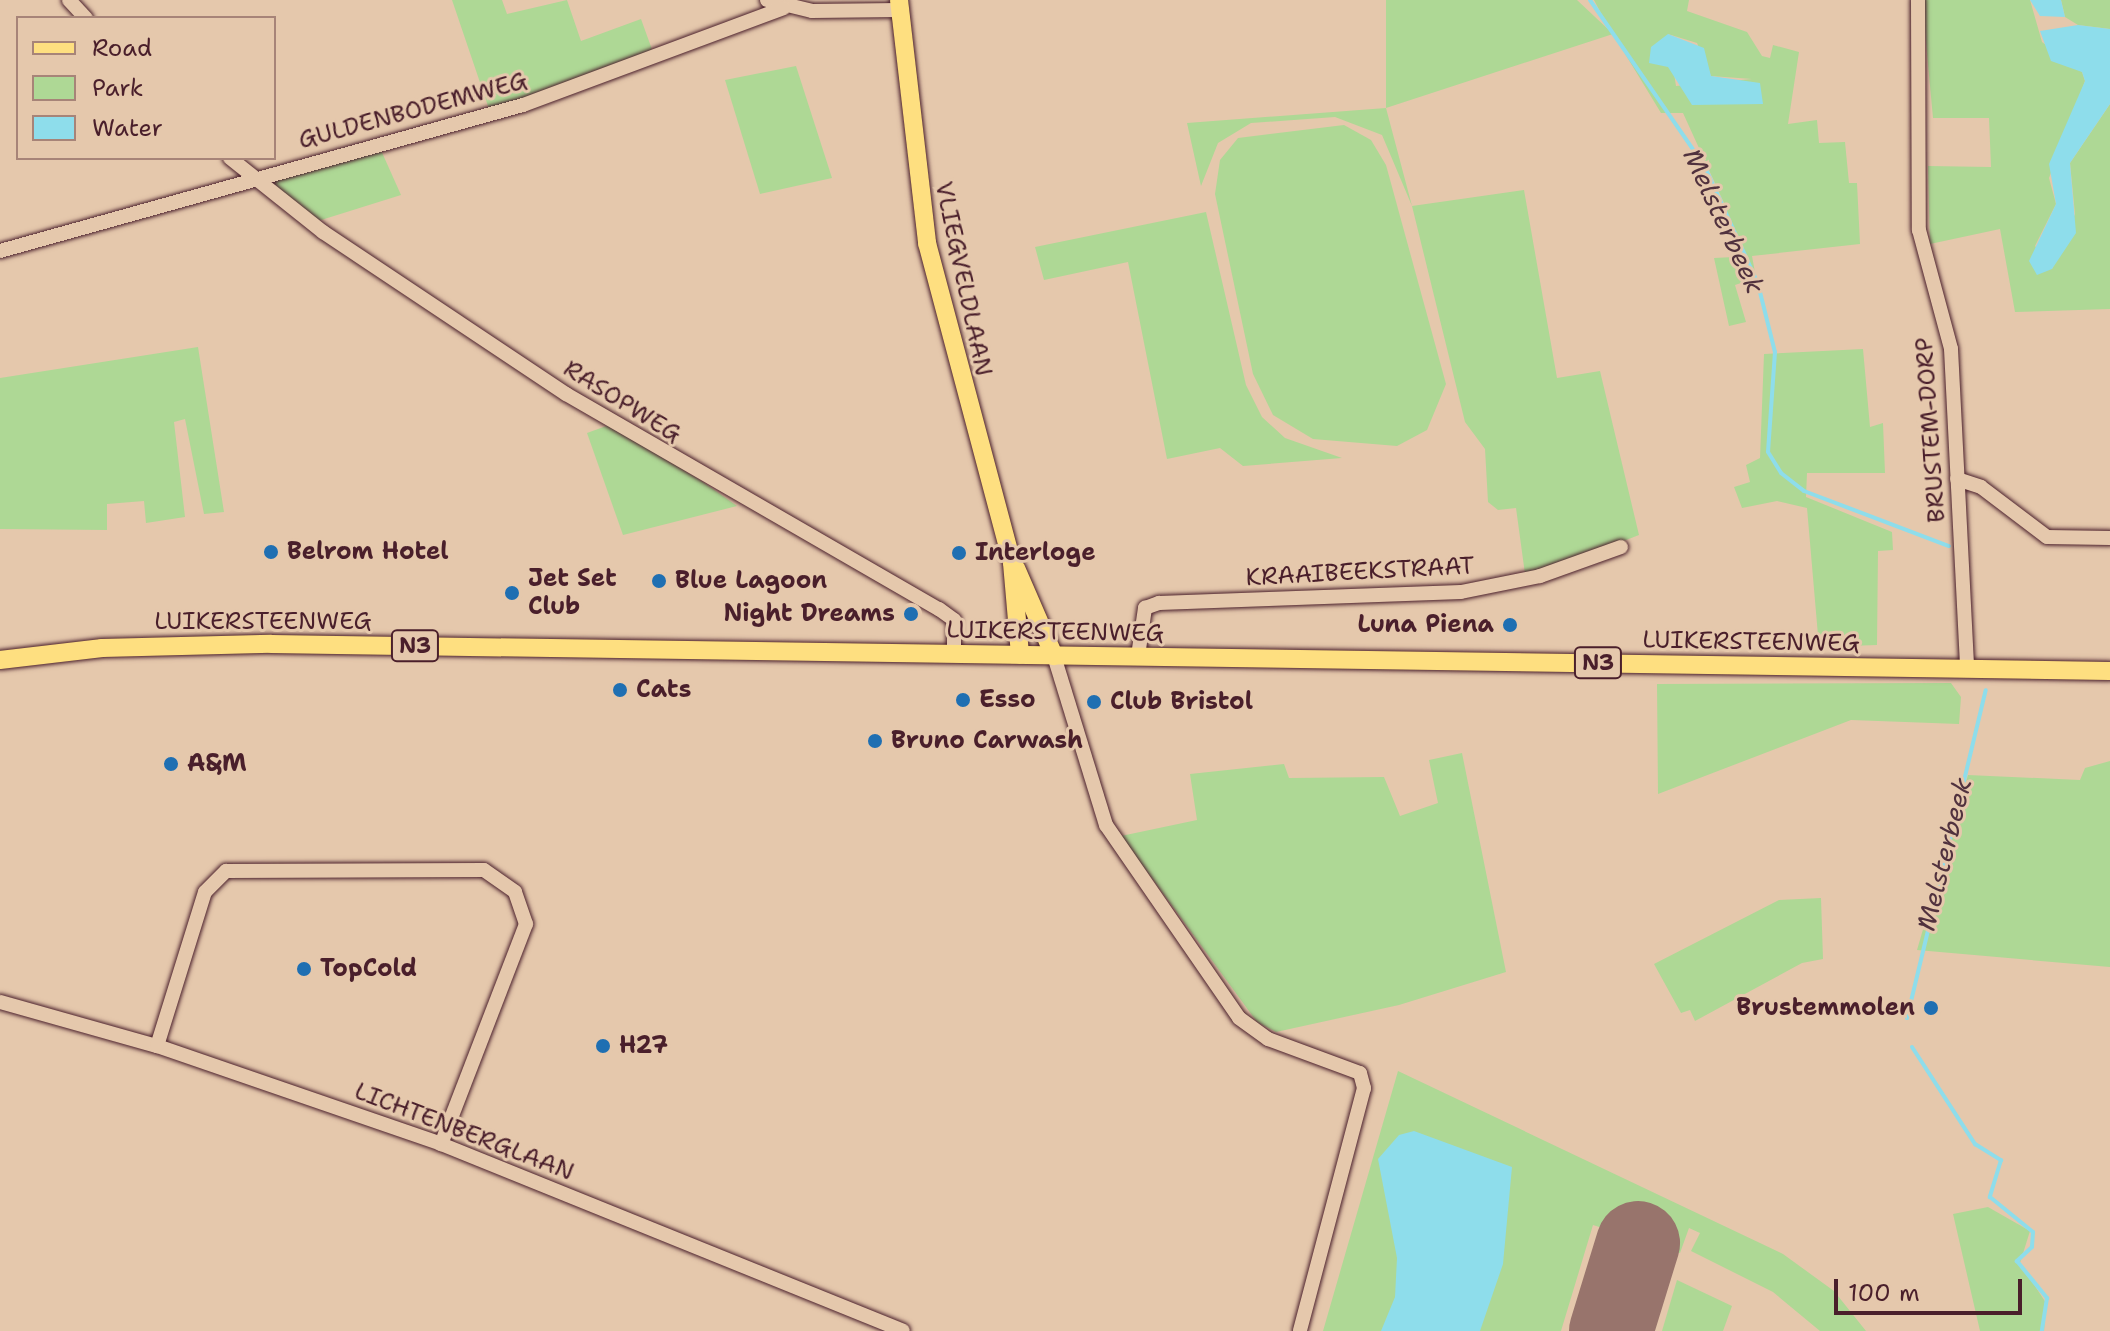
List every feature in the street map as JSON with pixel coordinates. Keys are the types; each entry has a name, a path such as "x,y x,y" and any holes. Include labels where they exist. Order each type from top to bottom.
{"main road":[{"name":"VLIEGVELDLAAN","path":"899,5 930,256 1012,563 1054,656"},
{"name":"VLIEGVELDLAAN","path":"1012,563 1020,655"},
{"name":"LUIKERSTEENWEG","path":"0,660 256,644 2110,671"}],"street":[{"path":"69,0 84,16"},
{"path":"767,0 784,8 899,5"},
{"name":"BRUSTEM-DORP","path":"1918,0 1919,230 1951,349 1967,669"},
{"name":"GULDENBODEMWEG","path":"0,251 523,105 784,8"},
{"path":"232,160 252,179"},
{"name":"RASOPWEG","path":"252,179 649,447 939,609 954,620 954,655"},
{"path":"1957,479 1981,487 2047,537 2110,538"},
{"name":"KRAAIBEEKSTRAAT","path":"1138,656 1145,608 1159,603 1461,592 1540,576 1621,547"},
{"path":"1054,656 1106,825 1239,1018 1268,1039 1360,1073 1364,1088 1300,1331"},
{"path":"157,1046 205,892 226,871 484,870 515,892 526,924 441,1144"},
{"name":"LICHTENBERGLAAN","path":"0,1002 157,1046 441,1144 903,1331"}],"green space":[{"path":"452,0 502,0 507,14 567,0 581,41 641,19 654,55 489,109"},
{"path":"1386,0 1577,0 1611,32 1594,0 1689,0 1687,11 1747,32 1762,56 1770,58 1773,45 1799,52 1788,124 1817,120 1819,143 1845,142 1849,183 1857,183 1860,244 1752,256 1756,278 1735,285 1746,322 1729,326 1714,258 1734,257 1724,203 1683,113 1661,113 1613,34 1386,108","holes":["1668,34 1697,43 1711,76 1752,79 1676,86"]},
{"path":"1922,0 2030,0 2042,42 2082,72 2085,81 2049,178 2056,204 2035,246 2052,269 2075,214 2070,163 2110,104 2110,309 2015,312 2000,229 1930,244 1928,166 1991,167 1989,118 1933,118"},
{"path":"2061,0 2110,0 2110,29 2078,25 2065,17"},
{"path":"796,66 832,178 760,194 725,80"},
{"path":"1386,108 1412,206 1382,135 1335,117 1251,123 1218,143 1201,186 1187,123"},
{"path":"1344,125 1371,140 1386,165 1446,384 1427,430 1397,446 1313,439 1273,415 1253,374 1215,194 1220,160 1238,138"},
{"path":"380,148 401,195 318,221 262,180"},
{"path":"1524,190 1557,378 1600,371 1639,535 1564,564 1525,574 1516,508 1498,510 1488,502 1485,449 1465,422 1412,206"},
{"path":"1206,212 1246,385 1262,417 1285,438 1342,458 1243,466 1220,448 1167,459 1128,262 1044,280 1035,247"},
{"path":"198,347 224,512 204,514 185,419 174,422 185,517 146,523 144,501 107,504 107,530 0,529 0,378"},
{"path":"1863,349 1870,427 1883,423 1885,473 1807,473 1806,497 1892,532 1893,550 1878,551 1877,645 1819,647 1807,508 1777,501 1742,508 1734,487 1750,482 1746,465 1760,458 1764,354"},
{"path":"609,425 737,506 623,535 587,433"},
{"path":"1951,683 1961,697 1959,724 1851,720 1658,794 1657,684"},
{"path":"1462,753 1506,972 1399,1005 1276,1032 1257,1022 1121,836 1197,820 1190,774 1284,764 1289,778 1384,777 1400,816 1438,803 1429,760"},
{"path":"2110,761 2110,967 1917,950 1968,775 2080,780 2085,768"},
{"path":"1821,898 1823,959 1802,963 1695,1021 1690,1010 1681,1013 1654,964 1779,900"},
{"path":"1398,1071 1783,1254 1834,1291 1866,1331 1820,1331 1773,1292 1691,1251 1700,1233 1689,1228 1680,1253 1593,1225 1561,1331 1323,1331"},
{"path":"1988,1207 2030,1231 2020,1263 2046,1303 2044,1331 1980,1331 1953,1214"},
{"path":"1677,1280 1732,1306 1723,1331 1662,1331"}],"water":[{"path":"2030,0 2061,0 2065,17 2040,16"},
{"path":"2078,25 2110,29 2110,104 2070,163 2076,233 2052,269 2037,275 2029,261 2056,204 2049,164 2085,81 2082,72 2051,61 2040,31"},
{"path":"1668,34 1704,48 1711,76 1760,83 1763,104 1692,105 1668,67 1649,63 1651,47"},
{"path":"1414,1131 1512,1167 1503,1264 1480,1331 1381,1331 1395,1297 1397,1258 1378,1159 1399,1135"}],"waterway":[{"name":"Melsterbeek","path":"1590,0 1705,167 1758,284 1775,352 1768,452 1781,473 1804,491 1949,546"},
{"name":"Melsterbeek","path":"1907,1018 1986,690"},
{"name":"Melsterbeek","path":"1912,1047 1975,1144 2001,1160 1990,1197 2033,1232 2032,1247 2017,1261 2047,1298 2042,1331"}],"runway":[{"path":"1611,1331 1638,1243"}],"place":[{"name":"Belrom Hotel","path":"271,552"},
{"name":"Interloge","path":"959,553"},
{"name":"Blue Lagoon","path":"659,581"},
{"name":"Jet Set Club","path":"512,593"},
{"name":"Night Dreams","path":"911,614"},
{"name":"Luna Piena","path":"1510,625"},
{"name":"Cats","path":"620,690"},
{"name":"Esso","path":"963,700"},
{"name":"Club Bristol","path":"1094,702"},
{"name":"Bruno Carwash","path":"875,741"},
{"name":"A&M","path":"171,764"},
{"name":"TopCold","path":"304,969"},
{"name":"Brustemmolen","path":"1931,1008"},
{"name":"H27","path":"603,1046"}]}
